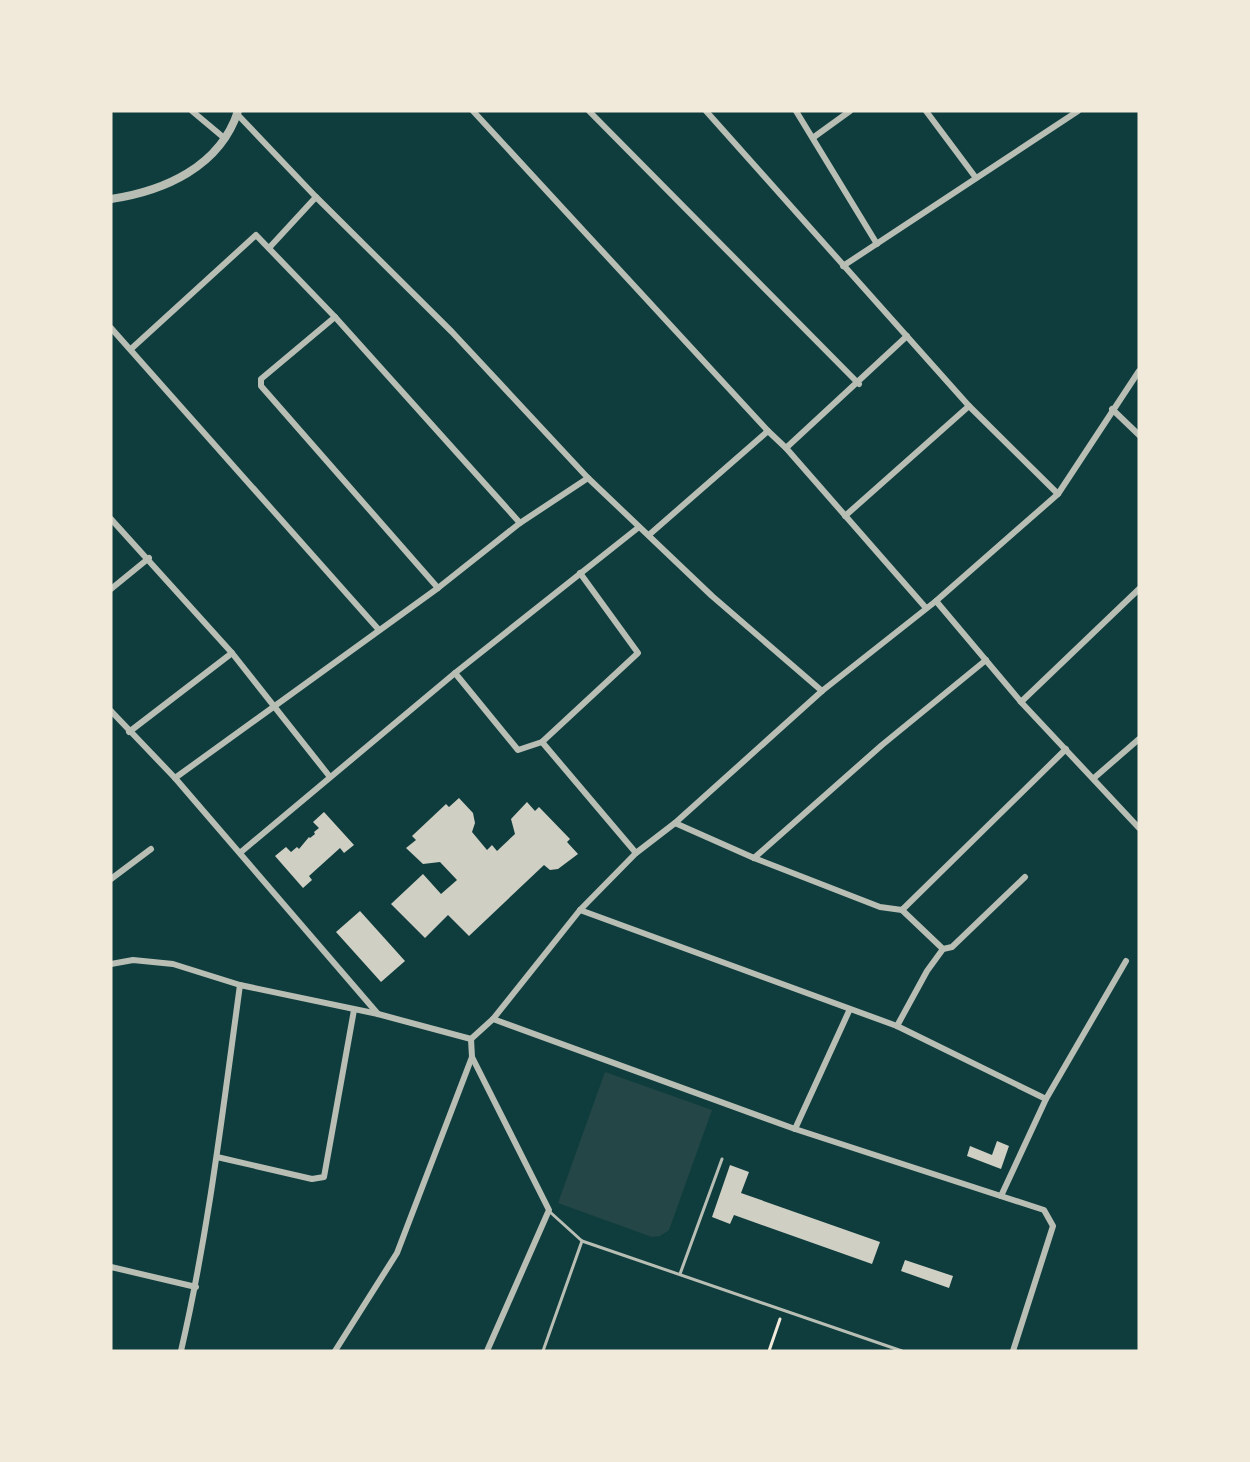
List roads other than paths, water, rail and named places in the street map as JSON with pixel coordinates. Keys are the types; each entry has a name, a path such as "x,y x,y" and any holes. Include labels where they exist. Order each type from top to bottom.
{"street":[{"path":"192,111 223,137"},
{"path":"473,111 786,448 926,608"},
{"path":"589,111 859,384"},
{"path":"706,111 969,406 1058,494"},
{"path":"796,111 814,137 877,244"},
{"path":"814,137 850,111"},
{"path":"926,111 976,178"},
{"path":"111,198 158,189 174,182 201,163 223,137 238,112 316,197 452,332 588,478 639,527 650,534 712,596 822,691"},
{"path":"843,266 1076,112"},
{"path":"269,248 316,197"},
{"path":"131,349 256,235 335,317 520,523"},
{"path":"335,317 261,379 261,386 438,588"},
{"path":"111,328 379,630"},
{"path":"786,448 859,384 908,336"},
{"path":"487,1351 549,1210 472,1057 471,1040 493,1019 580,910 636,853 675,823 822,691 936,601 1058,494 1139,371"},
{"path":"845,516 969,406"},
{"path":"1112,409 1139,435"},
{"path":"650,534 768,431"},
{"path":"175,778 438,588 520,523 588,478"},
{"path":"111,519 232,653 330,777"},
{"path":"241,852 455,674 639,527"},
{"path":"111,589 148,558"},
{"path":"455,674 518,750 542,742 638,653 580,573"},
{"path":"1021,702 1139,589"},
{"path":"936,601 1021,702 1139,828"},
{"path":"129,732 232,653"},
{"path":"754,858 882,746 986,660"},
{"path":"111,712 175,778 241,852 378,1014"},
{"path":"1094,778 1139,739"},
{"path":"542,742 636,853"},
{"path":"902,910 1066,749"},
{"path":"675,823 754,858 880,907 902,910 943,950"},
{"path":"111,879 152,849"},
{"path":"897,1026 927,971 943,950 952,947 1025,877"},
{"path":"580,910 849,1011 897,1026 1046,1099"},
{"path":"111,964 133,960 152,960 240,985 378,1014 471,1040"},
{"path":"1001,1196 1046,1099 1125,960"},
{"path":"181,1351 196,1287 217,1157 240,985"},
{"path":"217,1157 312,1179 324,1177 354,1010"},
{"path":"795,1129 849,1011"},
{"path":"493,1019 795,1129 1044,1210 1053,1226 1013,1351"},
{"path":"335,1351 397,1253 472,1057"},
{"path":"111,1267 196,1287"}],"lane":[{"path":"680,1274 722,1159"},
{"path":"549,1210 582,1241 783,1308 902,1351"},
{"path":"543,1351 582,1241"}]}
